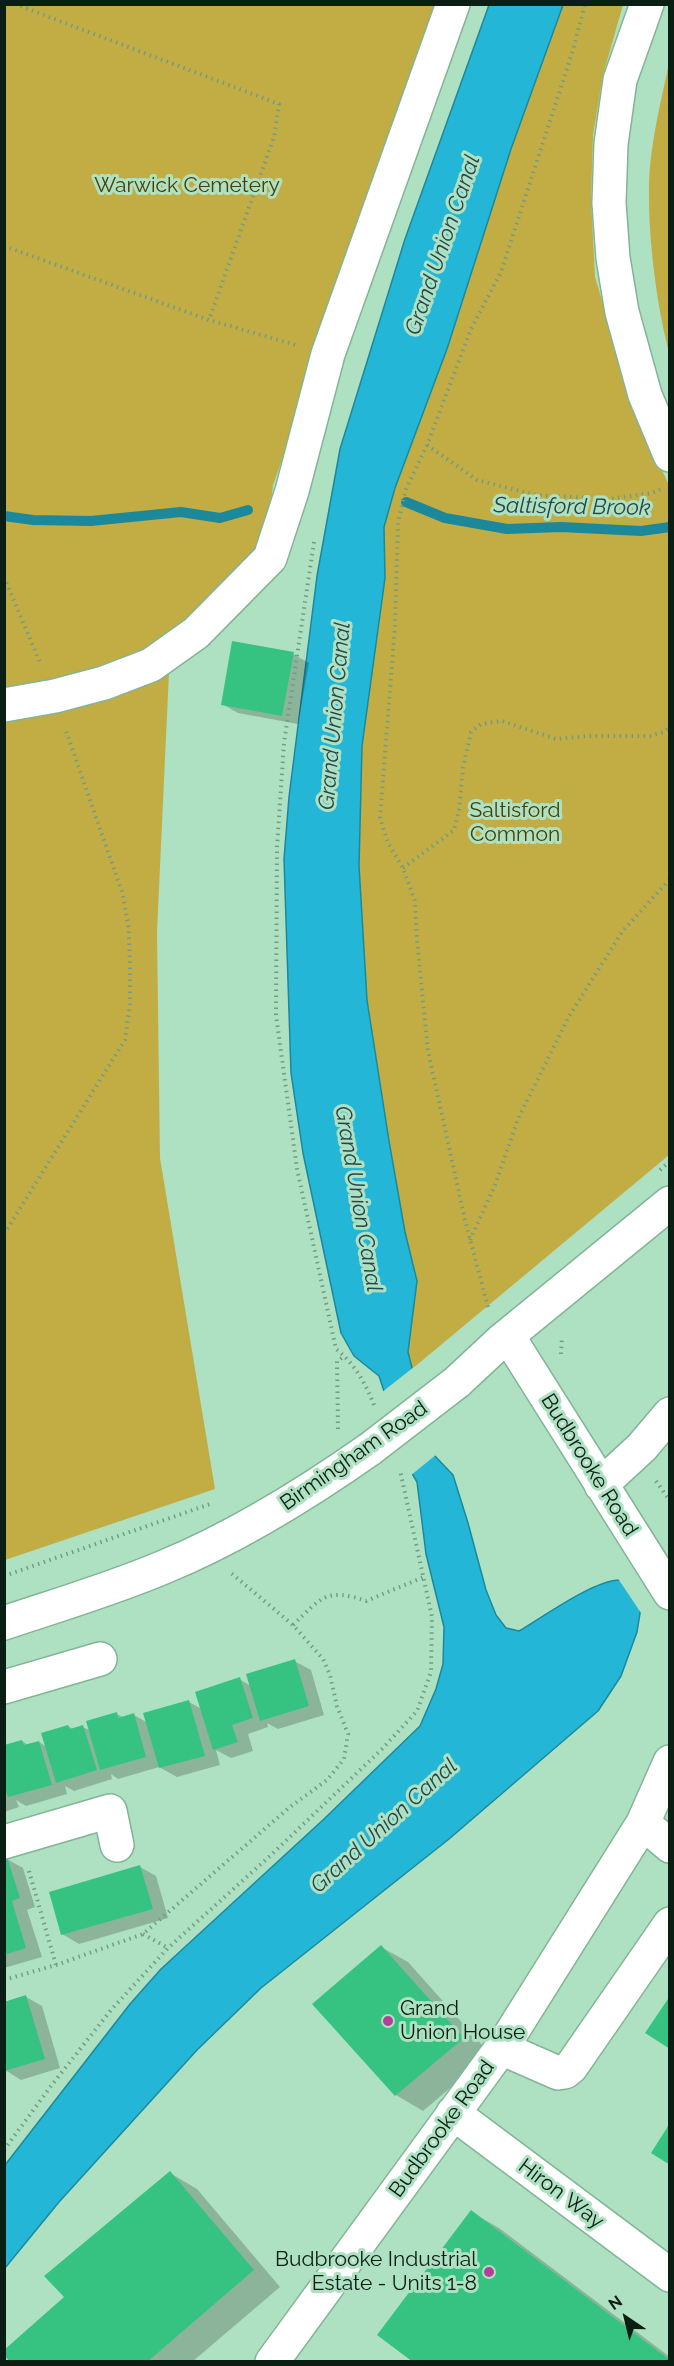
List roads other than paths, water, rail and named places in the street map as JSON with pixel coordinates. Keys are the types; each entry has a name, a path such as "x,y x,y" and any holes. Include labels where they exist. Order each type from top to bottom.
{"street":[{"path":"4,705 55,696 104,683 151,665 196,633 270,558 292,491 328,354 453,4"},
{"path":"647,4 620,80 612,144 609,203 613,258 622,312 645,395 669,455"},
{"name":"Birmingham Road","path":"4,1623 99,1592 165,1567 259,1520 341,1470 383,1454 505,1339 665,1205"},
{"name":"Budbrooke Road","path":"505,1339 669,1593"},
{"path":"601,1485 642,1448 669,1414"},
{"path":"4,1687 100,1659"},
{"name":"Budbrooke Road","path":"272,2361 501,2048 643,1823 669,1762"},
{"path":"12,1840 110,1811 117,1845"},
{"path":"643,1823 669,1846"},
{"path":"501,2048 558,2073 565,2072 571,2067 669,1924"},
{"name":"Hiron Way","path":"453,2113 669,2275"}],"water":[{"name":"Grand Union Canal","path":"489,5 563,5 511,149 447,349 395,488 384,527 385,578 362,746 359,866 367,1000 405,1232 417,1281 408,1352 434,1455 453,1475 486,1590 496,1615 506,1628 519,1631 584,1592 610,1581 621,1580 642,1601 637,1632 621,1676 598,1711 449,1839 261,1988 197,2050 59,2202 5,2268 5,2165 130,2004 161,1969 324,1819 420,1726 436,1689 443,1664 444,1627 426,1554 417,1482 410,1470 379,1376 354,1356 341,1333 303,1153 291,1073 284,859 289,797 317,576 340,449 405,239"}],"waterway":[{"name":"Saltisford Brook","path":"406,502 445,518 507,529 561,527 641,531 670,527"},
{"path":"4,516 33,520 91,521 181,512 220,518 248,510"}],"place":[{"name":"Grand Union House","path":"388,2021"},
{"name":"Budbrooke Industrial Estate - Units 1-8","path":"489,2272"}],"park label":[{"name":"Warwick Cemetery","path":"187,186"},
{"name":"Saltisford Common","path":"515,823"}]}
